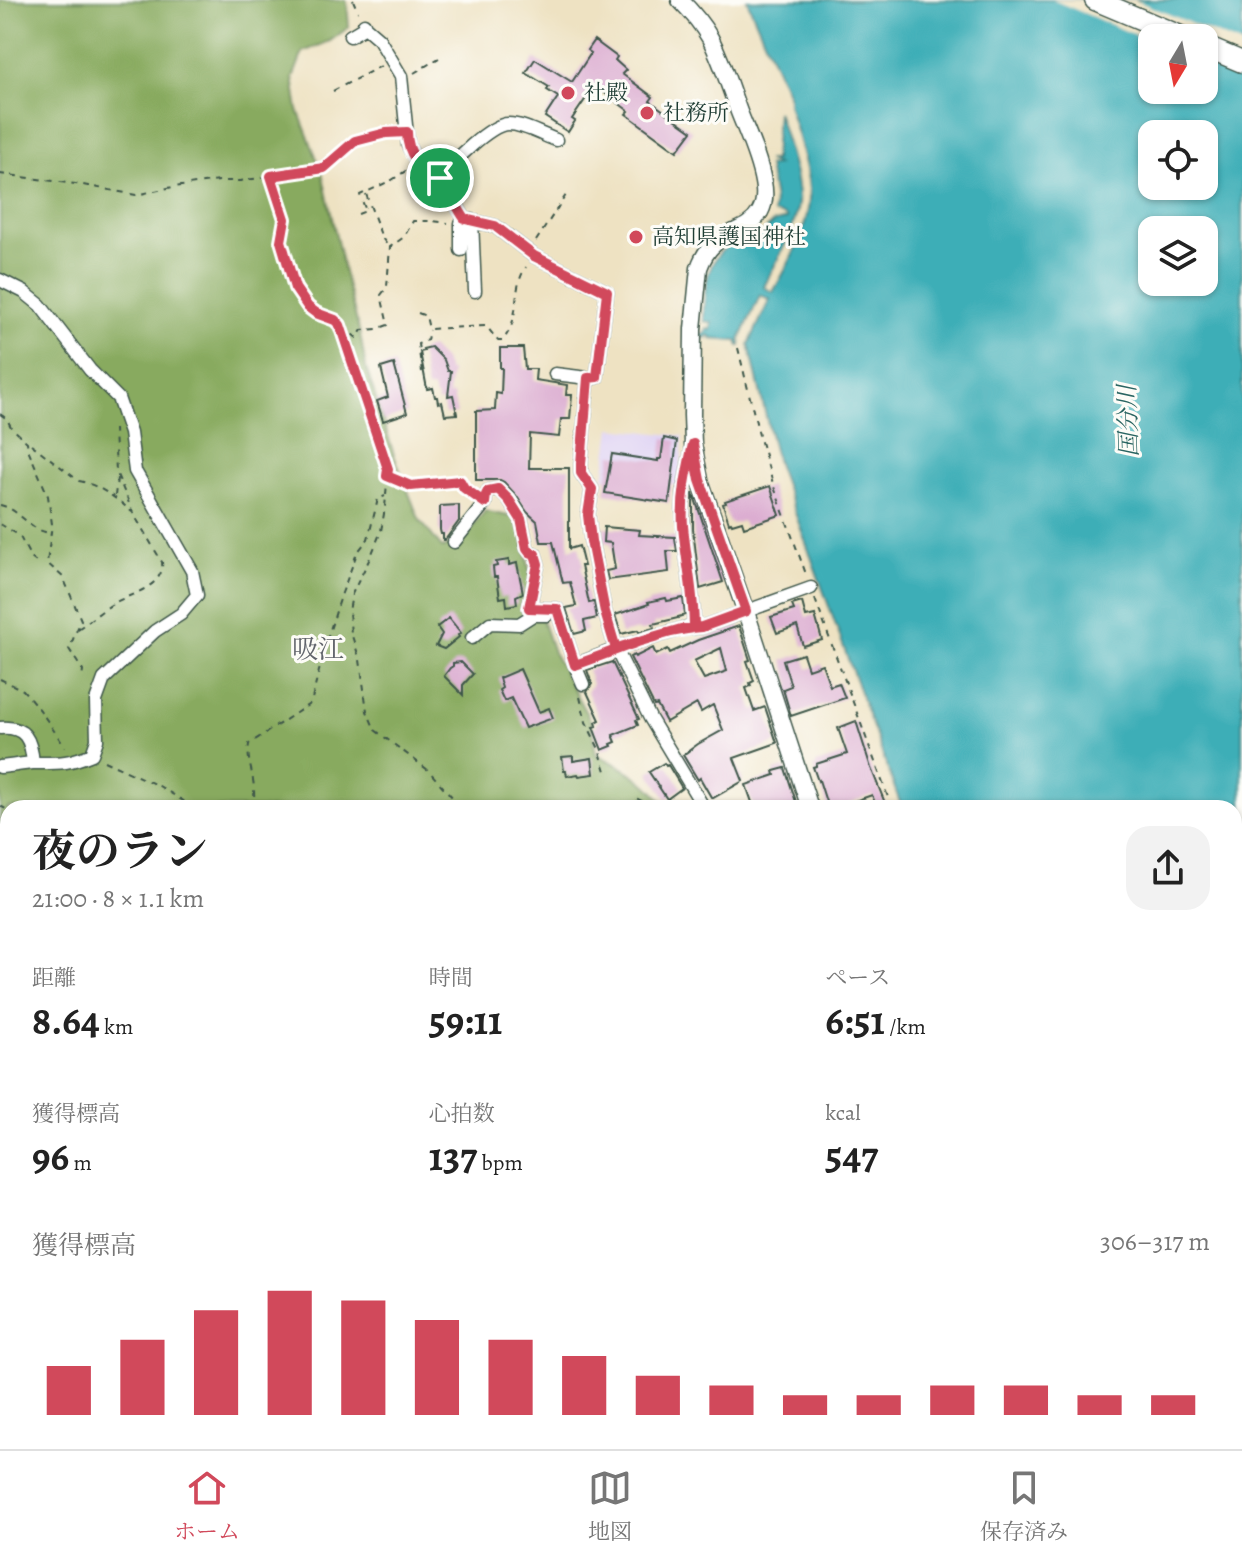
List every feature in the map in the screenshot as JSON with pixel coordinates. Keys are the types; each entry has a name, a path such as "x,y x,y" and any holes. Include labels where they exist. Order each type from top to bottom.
{"main road":[{"path":"1095,0 1152,24"},
{"path":"1218,52 1242,62"}],"street":[{"path":"680,0 700,23 718,55 760,168 765,192 757,216 712,245 699,268 693,329 693,444 700,480 807,800"},
{"path":"350,36 364,26 379,39 401,76 408,145 425,170 446,184 466,221 475,291"},
{"path":"440,178 491,130 505,123 556,140"},
{"path":"461,250 466,221"},
{"path":"466,221 495,226 531,254 607,292 597,377 555,374"},
{"path":"0,280 24,292 40,305 90,370 118,398 130,433 135,471 192,571 197,595 181,614 155,631 104,679 96,701 97,740 92,754 75,762 0,767"},
{"path":"588,378 581,473 592,489 588,515 605,612 616,649 650,718 699,800"},
{"path":"693,444 685,479 683,514 694,628"},
{"path":"454,542 485,503 488,491 498,489 509,500 521,519 527,548 535,554 538,564 529,608 557,609 580,688"},
{"path":"575,665 616,649 681,629 694,628 811,588"},
{"path":"472,638 490,623 519,624 533,615 559,614"},
{"path":"0,728 13,729 25,735 32,748 33,763"}],"path":[{"path":"401,76 413,73 439,58"},
{"path":"333,91 392,60"},
{"path":"0,174 136,195 173,187 240,181 324,168 355,141 386,133 407,132"},
{"path":"358,214 366,211 360,195 392,180 418,162"},
{"path":"271,176 285,219 281,241 295,288 308,307 335,320 357,338 362,330 388,325 381,295 387,287 390,247"},
{"path":"366,193 382,238 390,247"},
{"path":"429,329 485,326 498,341 502,341 513,326 518,303 518,281 566,195"},
{"path":"390,247 404,237 413,221 466,221"},
{"path":"418,313 426,316 429,329 427,340 418,344 422,372"},
{"path":"340,325 388,469 381,531 352,594 349,612 367,711 375,730 428,770 455,800"},
{"path":"0,414 27,442 48,496 52,524 47,563 63,577 81,620 69,649 83,671 82,680"},
{"path":"76,630 117,601 133,595 160,577 163,566 133,513 117,475 114,466 114,424"},
{"path":"31,444 79,481 115,497 133,513"},
{"path":"115,497 117,475"},
{"path":"387,476 411,486 460,481 464,488 485,503"},
{"path":"254,800 249,744 311,703 342,593 357,553 368,539 378,499 386,496"},
{"path":"0,505 10,507 30,526 51,533"},
{"path":"0,524 19,535 31,558 40,565"},
{"path":"0,679 23,690 75,762"},
{"path":"580,688 586,722 606,771"},
{"path":"92,754 182,800"}],"shaded area":[{"path":"611,428 683,436 680,486 604,478"}],"green space":[{"path":"0,0 344,0 347,2 349,27 330,41 303,52 293,78 298,110 322,172 366,368 419,519 442,548 463,540 485,511 513,517 521,524 540,614 553,652 591,722 596,754 626,770 661,800 0,800"}],"water":[{"name":"国分川","path":"747,0 1242,0 1242,800 899,800 777,463 749,344 770,299 760,295 740,340 741,346 737,341 711,339 708,335 707,338 700,337 707,329 711,330 712,322 704,321 706,289 708,275 720,253 730,244 761,235 772,223 787,219 773,213 768,166 778,165 766,160 774,160 777,111 794,171 798,204 789,236 764,287 773,292 801,235 808,211 805,164 788,95"}],"pier":[{"path":"1053,0 1135,0 1192,24 1138,24 1138,36"},
{"path":"1218,35 1242,45 1242,80 1218,70"}],"building":[{"path":"594,40 617,57 615,60 626,70 622,74 653,97 650,101 692,131 677,151 626,114 629,111 598,88 593,88 572,119 575,121 568,132 545,117 558,97 547,90 549,87 526,73 535,59 572,82 591,53 587,50"},
{"path":"431,347 451,371 448,396 453,395 457,414 445,415 442,402 438,403 433,388 427,389 420,352"},
{"path":"500,348 523,348 525,369 536,369 535,380 567,385 566,395 572,395 570,419 561,419 559,437 530,434 529,468 569,468 569,549 579,546 589,603 594,602 597,618 584,621 586,631 574,634 566,608 576,606 570,582 563,583 553,542 541,542 537,521 504,482 476,480 476,411 495,410 496,393 501,394"},
{"path":"394,364 407,413 383,421 377,401 388,397 381,368"},
{"path":"664,438 677,441 669,503 605,493 612,454 658,461"},
{"path":"770,486 780,515 744,527 742,521 729,523 723,504 725,501"},
{"path":"693,493 723,582 700,589 693,529"},
{"path":"459,505 459,521 443,540 440,506"},
{"path":"604,527 640,530 639,535 675,537 677,551 667,551 669,572 608,580 606,571 615,569 611,543 603,542"},
{"path":"509,560 509,565 517,563 523,593 516,596 517,604 507,606 506,597 500,598 493,567 497,566 496,562"},
{"path":"666,598 667,601 683,598 685,615 653,624 654,628 621,634 615,615"},
{"path":"802,602 806,617 815,615 822,640 803,646 797,626 777,633 771,617 794,610 792,605"},
{"path":"449,618 461,633 444,649 436,646 442,634 437,627"},
{"path":"739,626 754,681 746,688 754,711 765,707 777,743 734,758 743,781 713,798 683,755 723,730 713,705 701,712 697,704 666,722 657,705 654,706 630,657 653,648 656,655 668,649 670,653","holes":["721,648 727,671 704,679 694,661"]},
{"path":"803,654 808,669 822,664 830,686 839,683 845,698 791,716 783,689 791,686 783,660"},
{"path":"461,662 473,674 463,685 463,695 444,676 453,663"},
{"path":"612,662 639,719 636,720 638,725 613,735 616,742 602,750 593,727 600,720 587,692 592,684 587,670"},
{"path":"520,669 539,712 549,708 553,718 525,728 511,698 504,701 499,690 502,688 499,678"},
{"path":"856,721 884,800 874,800 872,795 858,800 825,800 813,767 847,754 838,728"},
{"path":"573,756 573,761 592,758 594,774 567,776 562,757"},
{"path":"664,763 682,788 667,799 649,772"},
{"path":"785,768 795,800 751,800 746,785 775,775 774,771"}],"place":[{"name":"社殿","path":"568,93"},
{"name":"社務所","path":"647,113"},
{"name":"高知県護国神社","path":"636,237"}],"district":[{"name":"吸江","path":"318,649"}],"route":[{"path":"440,178 425,170 415,158 408,145 407,132 386,133 355,141 324,168 271,176 285,219 281,241 290,276 308,307 340,325 388,469 387,476 411,486 460,481 464,488 485,503 488,491 495,489 509,500 523,524 527,548 537,557 529,608 557,609 575,665 624,646 694,628 683,528 685,479 693,444 700,480 746,611 702,627 694,628 681,629 624,646 616,649 591,541 588,515 592,489 581,473 588,378 597,377 607,292 534,256 495,226 465,219 440,178"}]}
